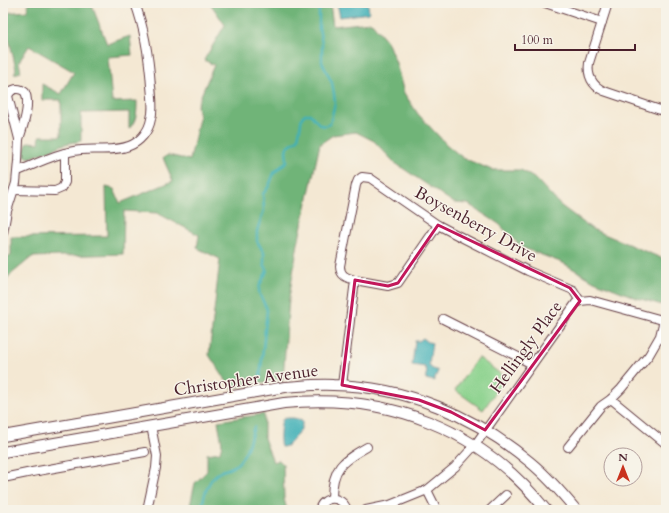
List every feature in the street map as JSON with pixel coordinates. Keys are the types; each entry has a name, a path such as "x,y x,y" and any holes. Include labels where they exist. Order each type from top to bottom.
{"street":[{"path":"18,171 65,153 82,150 118,149 127,147 136,143 147,130 152,114 150,78 144,28 135,3"},
{"path":"545,3 602,22"},
{"path":"608,3 589,63 588,70 592,82 598,88 666,112"},
{"path":"3,234 7,211 18,171 19,139 25,120 27,98 25,92 17,89 10,91 8,98 19,139"},
{"path":"14,190 56,191 62,188 65,182 65,153"},
{"name":"Boysenberry Drive","path":"355,280 343,276 340,266 356,185 359,178 364,177 370,178 438,224 528,271 570,288 575,292 580,301"},
{"path":"342,385 355,280 388,286 398,283 438,224"},
{"name":"Hellingly Place","path":"366,510 390,505 426,490 455,467 475,445 573,306 580,301 590,300 665,320"},
{"path":"443,319 532,364"},
{"path":"568,447 601,406 611,399 654,348 665,320"},
{"name":"Christopher Avenue","path":"3,436 285,387 342,385 373,389 396,393 419,400 451,412 485,430 530,462 557,487 576,510"},
{"path":"611,399 666,444"},
{"name":"Christopher Avenue","path":"3,452 284,404 306,401 357,403 386,408 418,417 444,427 475,445 502,466 527,489 546,510"},
{"path":"147,510 156,468 156,450 151,426"},
{"path":"332,498 333,482 338,468 348,458 367,447"},
{"path":"3,478 145,452"},
{"path":"426,490 437,510"},
{"path":"490,510 506,495"},
{"path":"319,510 323,502 332,498 342,501 347,510"}],"highlighted area":[{"path":"438,225 570,288 580,301 485,430 451,412 419,400 342,385 355,280 388,286 398,283"}],"green space":[{"path":"28,3 91,3 107,44 130,36 132,55 108,57 112,102 137,101 137,112 135,119 129,129 129,112 81,113 81,141 65,144 30,158 25,156 24,151 28,142 39,143 40,136 61,136 61,100 42,100 42,84 61,94 74,72 29,46 19,62 21,72 14,74 16,69 9,39 3,40 3,13 28,11"},
{"path":"210,3 330,3 333,26 371,22 387,41 396,63 404,93 418,114 447,145 463,158 492,170 521,170 537,180 560,205 592,229 666,260 666,306 637,298 594,281 563,263 521,247 499,224 468,204 454,203 395,163 374,141 356,132 333,135 320,144 298,243 289,298 283,379 231,388 209,355 220,259 197,248 199,235 157,213 124,211 123,254 32,257 9,276 3,284 3,257 11,256 11,237 107,236 106,187 114,189 120,203 173,181 163,158 168,155 190,160 199,118 197,105 214,65 204,60 225,25"},
{"path":"478,357 506,378 483,410 455,390"},
{"path":"264,414 264,438 273,462 279,460 283,464 284,499 287,510 189,510 195,483 207,471 207,454 220,452 222,444 218,421"}],"water":[{"path":"337,3 368,3 369,13 340,17"},
{"path":"423,338 432,343 429,364 431,368 438,371 434,381 425,379 427,371 425,367 412,365 415,341 419,341"},
{"path":"285,418 294,418 302,421 302,426 289,444 281,447 281,426 282,420"}],"waterway":[{"path":"260,378 267,310 259,292 260,285 267,270 264,264 264,253 257,241 257,231 264,210 263,194 269,186 274,173 287,161 287,147 298,139 302,117 305,114 310,114 320,125 326,126 330,124 335,103 332,83 322,62 322,43 317,3"},
{"path":"202,510 209,483 220,472 233,467 240,461 243,457 254,427"}]}
